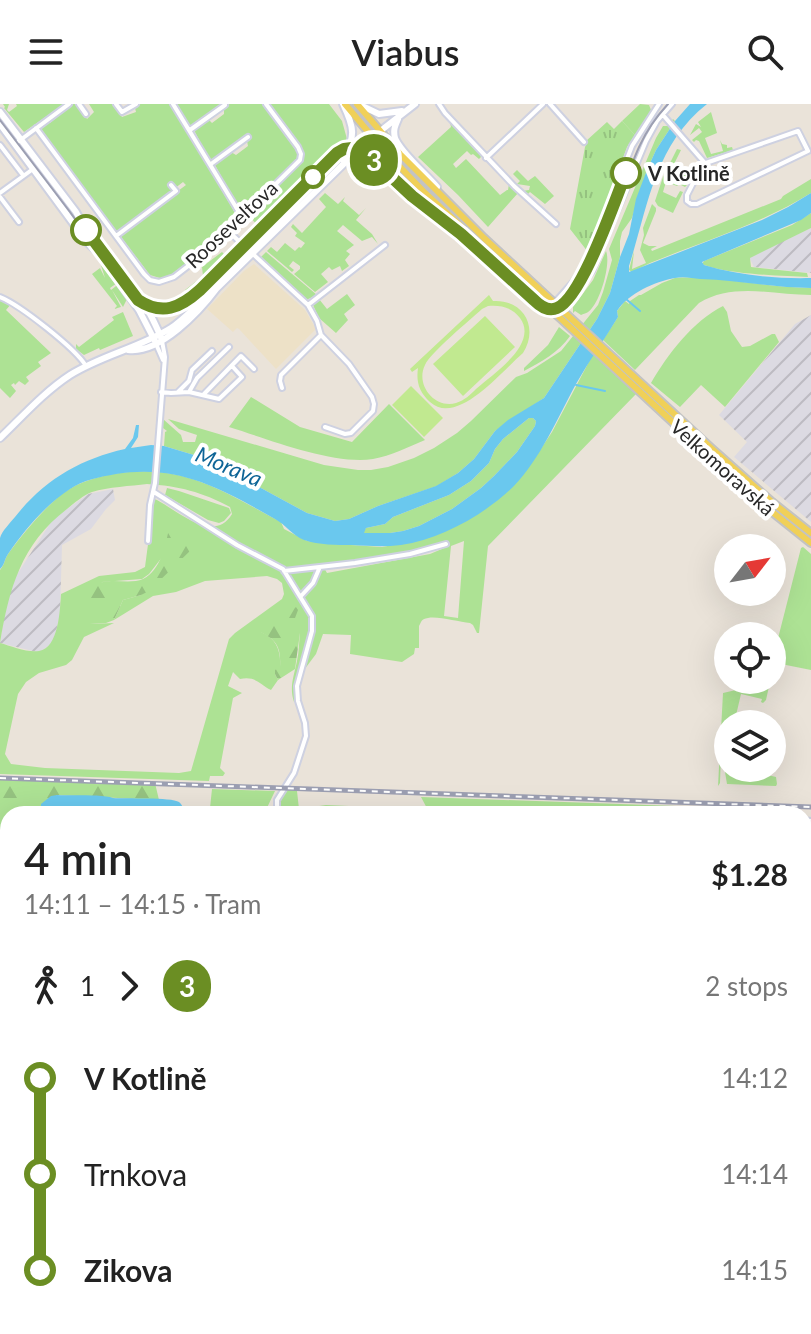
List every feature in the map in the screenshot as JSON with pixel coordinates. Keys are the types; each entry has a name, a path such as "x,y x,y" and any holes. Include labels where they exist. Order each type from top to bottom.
{"main road":[{"path":"344,104 432,200 561,314"},
{"path":"343,163 353,136 344,104"},
{"path":"358,104 382,114 406,110"},
{"path":"358,104 400,154 552,306"},
{"name":"Rooseveltova","path":"158,338 215,290 343,163 415,104"},
{"path":"406,110 395,125 395,139 446,199"},
{"path":"0,112 18,142"},
{"path":"0,124 76,212 100,250 139,296 158,338 135,351 128,350 86,366 53,387 0,438"},
{"path":"343,163 371,151 382,153 397,165"},
{"name":"Velkomoravská","path":"561,314 772,502 810,540"}],"street":[{"path":"18,142 69,104"},
{"path":"79,104 86,114"},
{"path":"116,104 122,112 136,104"},
{"path":"173,104 242,217"},
{"name":"Rooseveltova","path":"116,236 147,277 156,282 167,281 210,249 300,160 298,147 266,104"},
{"path":"439,104 486,158 556,224"},
{"path":"486,158 543,104"},
{"path":"550,104 584,142"},
{"path":"561,314 594,268 646,141 672,104"},
{"path":"190,130 225,105"},
{"path":"552,306 587,261 632,146 656,105 705,163"},
{"path":"36,128 116,236 176,191 171,185"},
{"path":"798,131 808,151 740,185 697,204 690,204 686,197 705,163 798,131"},
{"path":"210,165 248,137"},
{"path":"0,145 23,176"},
{"path":"19,222 0,195 37,166"},
{"path":"228,231 308,305 321,335 349,364 372,397 374,404 371,413 351,433 325,427"},
{"path":"308,305 385,245"},
{"path":"0,297 16,305 70,347 86,366"},
{"path":"282,388 281,375 321,335"},
{"path":"148,541 163,360 158,338"},
{"path":"190,390 197,378 229,347"},
{"path":"178,392 189,381 192,370 212,351"},
{"path":"204,394 241,356 254,369"},
{"path":"205,359 210,365"},
{"path":"161,392 190,390 219,399 242,377 232,366"},
{"path":"154,492 284,571 312,616 297,686 307,732 295,769 277,800 278,806"},
{"path":"284,571 410,554 446,544"},
{"path":"301,596 313,583 319,568"}],"shaded area":[{"path":"811,228 811,273 754,267 749,257"},
{"path":"254,264 305,310 316,329 276,369 239,329 233,332 207,309"},
{"path":"811,315 811,522 734,457 747,442 719,415 795,324"},
{"path":"113,489 115,500 91,529 62,545 60,614 50,645 37,652 0,643 14,579 53,519 88,494"}],"green space":[{"path":"3,104 9,104 9,112 16,104 64,104 24,132 4,108"},
{"path":"77,104 87,119 94,112 89,104 113,104 122,117 136,112 135,108 140,104 169,104 235,213 234,221 170,276 163,279 150,275 121,237 186,185 183,182 121,230 115,230 41,129"},
{"path":"176,104 224,104 193,126"},
{"path":"226,104 263,104 299,155 244,210 239,209 215,165 231,152 236,155 248,146 250,137 212,161 195,132 208,119 212,123 224,114"},
{"path":"270,104 329,104 342,121 347,139 350,139 348,146 333,152 260,228 248,215 301,162 304,155"},
{"path":"640,104 649,105 651,114 631,144 635,135 622,121"},
{"path":"711,112 717,133 705,138 711,154 723,151 720,140 733,150 707,158 699,141 692,140 702,132 699,128 690,135 696,124 701,127 698,122"},
{"path":"673,119 675,121 647,170 632,218 622,232 620,257 610,293 597,319 544,398 495,431 474,459 458,473 437,486 349,519 335,521 307,513 194,455 164,446 167,431 163,428 163,419 181,435 183,442 195,442 197,435 179,429 168,419 324,465 358,470 388,467 434,448 471,421 516,377 561,351 598,305 612,260 609,249 656,138 663,126 668,126"},
{"path":"622,121 635,135 627,147 588,252 570,229 586,141 607,122 614,129"},
{"path":"450,122 481,157 479,159 467,151 453,164 456,168 466,159 500,195 508,190 509,184 518,193 488,227 418,157 451,127"},
{"path":"677,149 681,150 675,166 689,172 692,165 695,166 689,180 684,177 678,180 687,185 685,187 666,182 663,192 676,198 680,191 683,192 673,213 658,206 655,201"},
{"path":"367,159 395,185 358,174 354,178 348,173 359,160"},
{"path":"517,170 528,181 535,176 554,196 545,204 530,192 527,195 522,191 529,190 530,186 517,184 520,181 513,174"},
{"path":"811,179 811,193 772,214 632,272 629,270 634,251 632,269 646,263 640,250 643,228 652,204 656,211 643,243 657,246 652,251 781,199"},
{"path":"325,193 338,204 345,197 343,201 359,215 366,208 356,220 372,234 378,244 372,237 362,241 343,225 337,231 354,245 346,251 350,254 345,260 349,266 342,271 340,266 332,270 329,267 321,274 328,282 315,292 294,274 300,266 293,261 289,266 294,270 292,272 267,251 271,247 277,252 285,243 295,251 301,248 305,243 295,236 297,233 291,227 293,224 302,233 326,207 319,199"},
{"path":"811,213 811,228 750,258 751,267 807,273 808,277 738,272 702,264 792,225"},
{"path":"606,251 606,272 595,303 586,313 573,313 573,307 593,280"},
{"path":"222,252 228,258 235,253 189,295 185,290 203,276 202,267"},
{"path":"266,252 317,295 306,300 260,258"},
{"path":"99,259 117,283 111,290 120,283 127,299 123,307 112,290 121,307 114,309 117,306 92,274 100,268 105,278"},
{"path":"675,278 709,278 811,288 811,295 740,291 712,297 699,303 635,370 603,340 625,301 629,304 639,295"},
{"path":"347,294 355,305 344,314 348,320 336,333 319,318 313,305 319,299 327,309"},
{"path":"489,295 493,301 513,305 526,317 529,334 523,353 479,394 466,402 441,408 430,402 419,386 418,368 412,372 410,369","holes":["488,306 510,309 520,318 524,338 519,348 512,358 465,399 448,404 434,399 423,380 425,365 442,345"]},
{"path":"0,301 11,304 6,310 51,353 38,362 41,366 26,377 29,381 25,385 19,381 11,385 16,391 10,398 0,388"},
{"path":"723,306 731,331 742,347 772,334 779,342 725,407 701,385 680,407 651,383 682,339 701,320"},
{"path":"123,312 133,336 84,355 76,349 76,344 79,347 114,320 112,317"},
{"path":"485,316 515,347 463,396 433,364"},
{"path":"559,327 570,336 566,342 524,371 548,345"},
{"path":"593,354 636,394 488,546 479,633 470,623 424,619 419,626 419,648 415,648 414,654 402,662 350,654 351,635 323,634 316,654 298,678 298,701 294,702 292,686 300,633 261,632 271,638 279,651 280,668 275,674 278,680 271,690 254,680 240,679 233,672 228,686 242,693 233,698 220,768 225,773 223,776 210,776 209,781 0,774 0,643 0,570 8,554 31,525 70,489 113,474 160,472 220,490 281,522 284,529 307,541 382,547 416,541 513,486 552,432","holes":["159,485 210,497 230,507 232,514 225,523 206,526 154,499 145,567 135,572 99,576 61,594 54,636 51,643 39,651 0,643 13,586 38,537 89,493 120,487","449,541 449,546 430,554 327,573 323,566 403,553","464,541 458,618 444,616 451,546","163,556 141,595 123,600 114,620 153,596 176,592 205,581 267,576 282,583 282,599 229,639 191,771 45,768 11,764 5,754 18,694 26,682 39,673 66,665 84,637 114,623 90,624 102,582 142,579"]},
{"path":"411,386 443,418 424,437 392,405"},
{"path":"251,397 300,427 352,442 389,404 425,440 373,459 320,455 229,427"},
{"path":"529,418 536,421 535,426 517,452 481,488 452,509 403,531 363,533 366,528 385,524 393,517 449,495 471,481 489,463 503,439"},
{"path":"167,488 229,508 231,513 219,523 208,520 165,495"},
{"path":"169,529 189,536 194,547 149,591 123,600 114,620 90,624 87,612 92,590 103,582 136,581 149,575 161,557"},
{"path":"801,548 811,554 811,670 786,665 786,622 782,622"},
{"path":"296,607 295,618 300,633 295,669 278,680 275,670 280,667 279,650 271,638 260,632"},
{"path":"723,694 741,694 737,710 722,710"},
{"path":"741,694 767,694 763,703 762,699"},
{"path":"0,778 155,783 159,800 57,795 45,806 0,806"},
{"path":"727,782 777,784 776,786"},
{"path":"212,789 275,791 268,806 210,806"},
{"path":"287,790 297,791 299,806 281,806 281,795"},
{"path":"421,797 675,806 426,806"}],"water":[{"path":"690,104 707,104 689,121 664,158 648,200 629,272 762,220 811,193 811,213 801,220 702,262 743,274 811,278 811,288 681,277 659,282 635,294 617,311 618,317 581,375 532,464 513,487 489,507 446,531 416,542 377,546 322,544 300,538 256,508 199,482 160,473 116,474 86,481 61,495 28,528 0,569 1,535 26,504 51,482 78,465 125,449 133,438 136,425 139,425 138,437 131,448 164,446 194,455 307,513 335,521 349,519 436,486 458,473 474,459 495,431 544,398 597,319 610,293 647,170 675,121","holes":["533,418 535,426 517,452 481,488 452,509 403,531 364,533 366,528 385,524 393,517 449,495 471,481 489,463 503,439"]},
{"path":"51,796 174,800 182,806 41,806"}],"waterway":[{"path":"626,299 640,311"},
{"path":"576,385 605,391"}],"tram line":[{"path":"0,120 129,294 151,309 166,311 191,301 335,158 352,151 368,158 538,308 551,312 565,304 579,288 603,239 640,145 652,123 668,104"},
{"name":"3","path":"86,230 138,300 158,309 174,307 200,290 337,153 355,148 368,155 534,300 545,308 553,309 560,307 586,271 626,173"}],"railway":[{"path":"0,778 783,806"}],"place":[{"name":"V Kotlině","path":"626,173"}],"water label":[{"name":"Morava","path":"229,466"}]}
